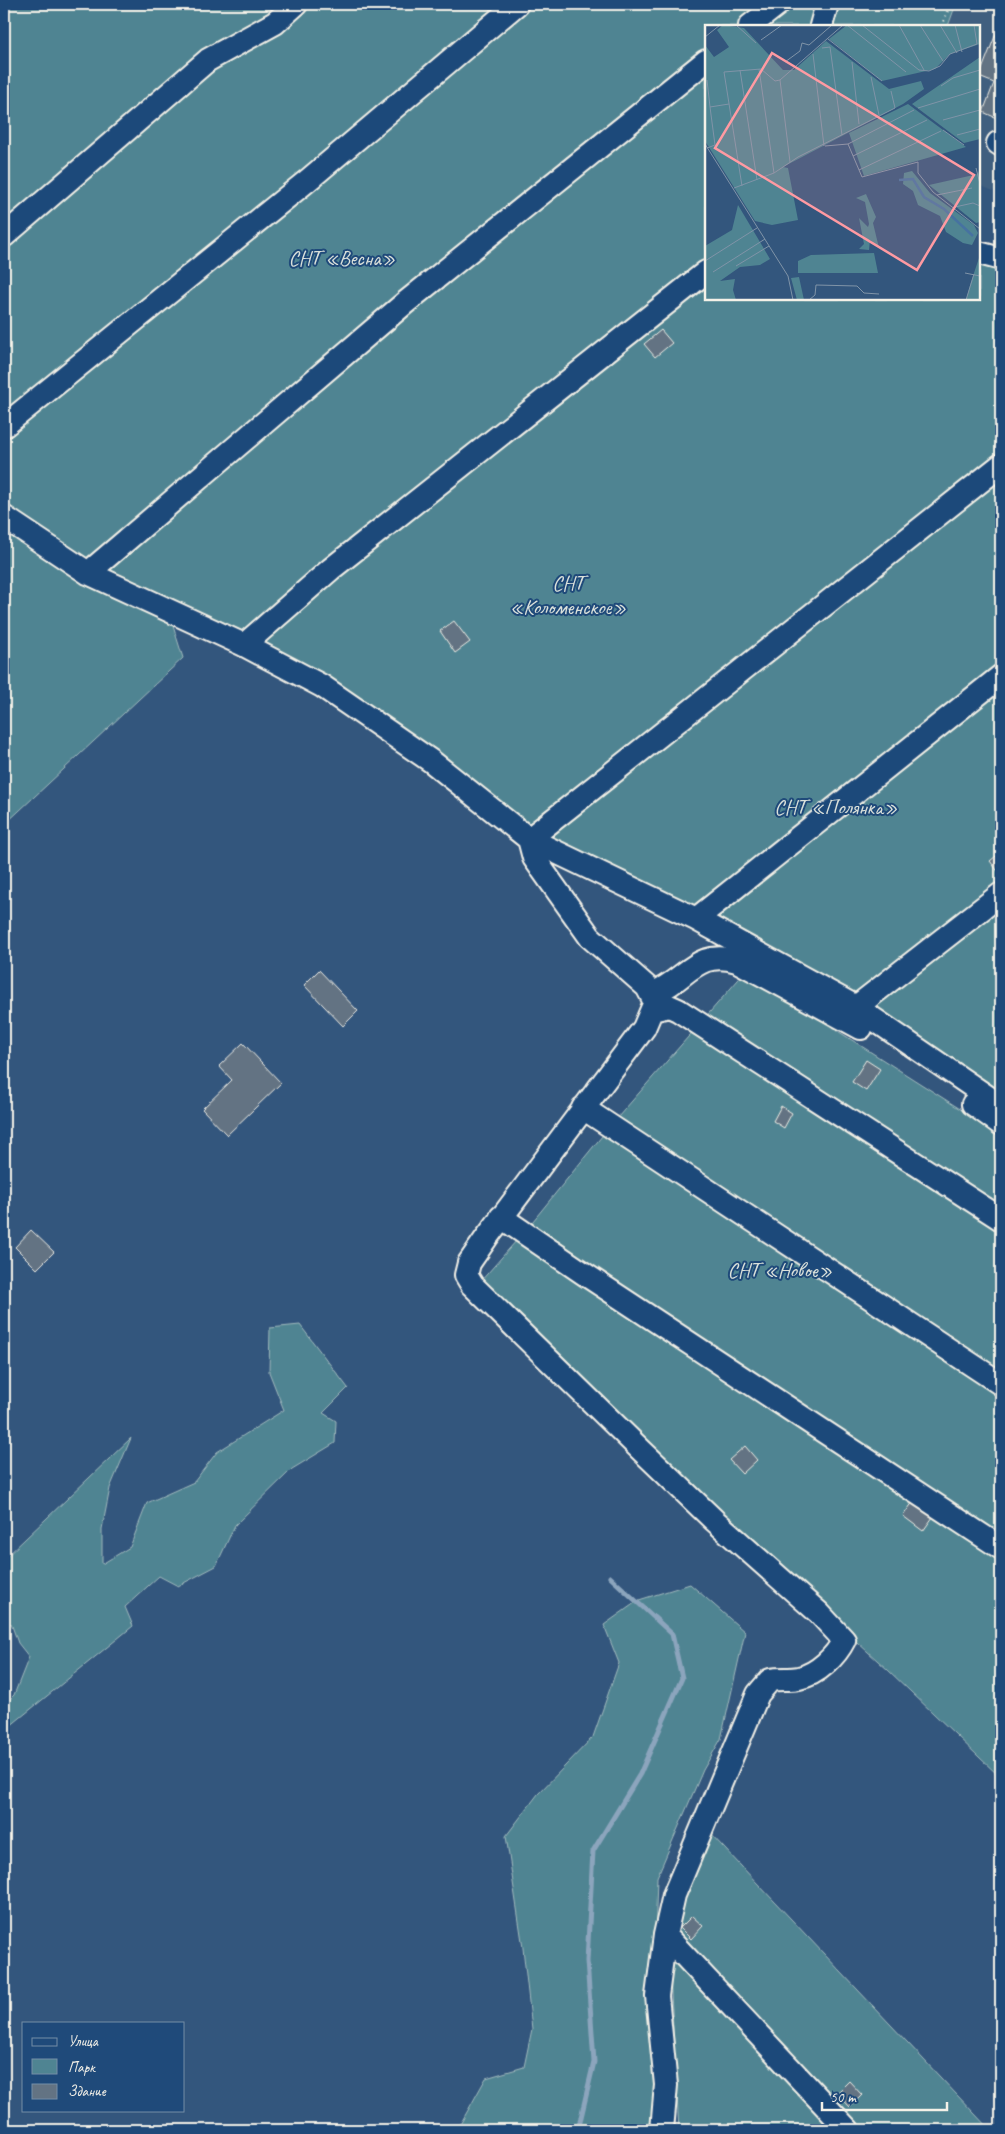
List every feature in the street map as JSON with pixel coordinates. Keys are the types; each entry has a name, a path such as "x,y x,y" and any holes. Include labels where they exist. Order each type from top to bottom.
{"street":[{"path":"4,236 208,60 276,23 296,4"},
{"path":"4,426 307,181 517,4"},
{"path":"751,25 778,4"},
{"path":"821,25 826,4"},
{"path":"88,573 405,303 705,62"},
{"path":"980,253 1001,259"},
{"path":"244,645 331,569 705,273"},
{"path":"529,839 1001,464"},
{"path":"4,518 88,573 244,645 322,686 431,761 529,839 696,919 856,1007 1001,1106"},
{"path":"696,919 1001,676"},
{"path":"529,839 534,858 590,937 647,987 652,1002"},
{"path":"856,1007 1001,894"},
{"path":"662,2130 666,2085 657,1996 664,1935 674,1895 700,1827 740,1740 758,1694 770,1680 799,1678 816,1670 838,1652 844,1640 819,1613 667,1476 472,1285 466,1275 469,1263 582,1108 644,1028 652,1002 663,990 707,959 720,956 737,961 850,1021 1001,1124"},
{"path":"652,1002 678,1010 1001,1218"},
{"path":"582,1108 1001,1384"},
{"path":"501,1217 1001,1548"},
{"path":"664,1935 848,2130"}],"path":[{"path":"942,25 950,4"}],"shaded area":[{"path":"956,4 1001,4 1001,194 980,185 980,25 948,25"}],"green space":[{"path":"4,4 956,4 948,25 705,25 705,300 980,300 980,253 1001,259 1001,1106 856,1007 529,839 431,761 168,610 183,658 4,825"},
{"name":"СНТ «Новое»","path":"745,972 1001,1135 1001,1778 888,1670 686,1488 480,1282 524,1232 611,1125"},
{"path":"300,1325 348,1388 323,1413 336,1421 335,1443 292,1469 235,1525 216,1566 178,1586 159,1576 125,1607 133,1626 4,1731 4,1705 14,1695 29,1657 18,1643 11,1623 4,1630 4,1559 131,1438 110,1488 102,1529 102,1564 130,1547 147,1503 194,1482 217,1452 284,1410 269,1372 270,1328"},
{"path":"690,1584 745,1632 721,1739 703,1770 657,1877 653,2005 657,2130 457,2130 486,2078 524,2067 532,2029 523,1948 506,1836 538,1794 593,1737 619,1663 604,1625 639,1600"},
{"path":"708,1831 990,2130 679,2130 670,1976 675,1931 691,1870"}],"building":[{"path":"1001,21 1001,120 983,112 994,83 980,77"},
{"path":"661,330 672,343 655,357 644,344"},
{"path":"454,621 470,642 455,653 440,631"},
{"path":"1001,852 1001,874 1000,874 990,861"},
{"path":"319,970 358,1011 343,1026 304,985"},
{"path":"243,1043 281,1083 227,1135 202,1109 232,1080 219,1066"},
{"path":"866,1060 880,1069 866,1091 852,1082"},
{"path":"781,1106 792,1113 784,1128 773,1121"},
{"path":"31,1230 54,1252 37,1269 15,1247"},
{"path":"745,1446 757,1460 742,1474 729,1460"},
{"path":"913,1502 933,1517 923,1531 903,1516"},
{"path":"692,1916 703,1926 691,1939 680,1928"},
{"path":"849,2081 862,2095 850,2107 837,2093"}],"waterway":[{"path":"578,2130 594,2062 587,1961 593,1851 640,1774 682,1678 672,1634 610,1577"}],"park label":[{"name":"СНТ «Весна»","path":"342,258"},
{"name":"СНТ «Коломенское»","path":"568,595"},
{"name":"СНТ «Полянка»","path":"836,807"}]}
